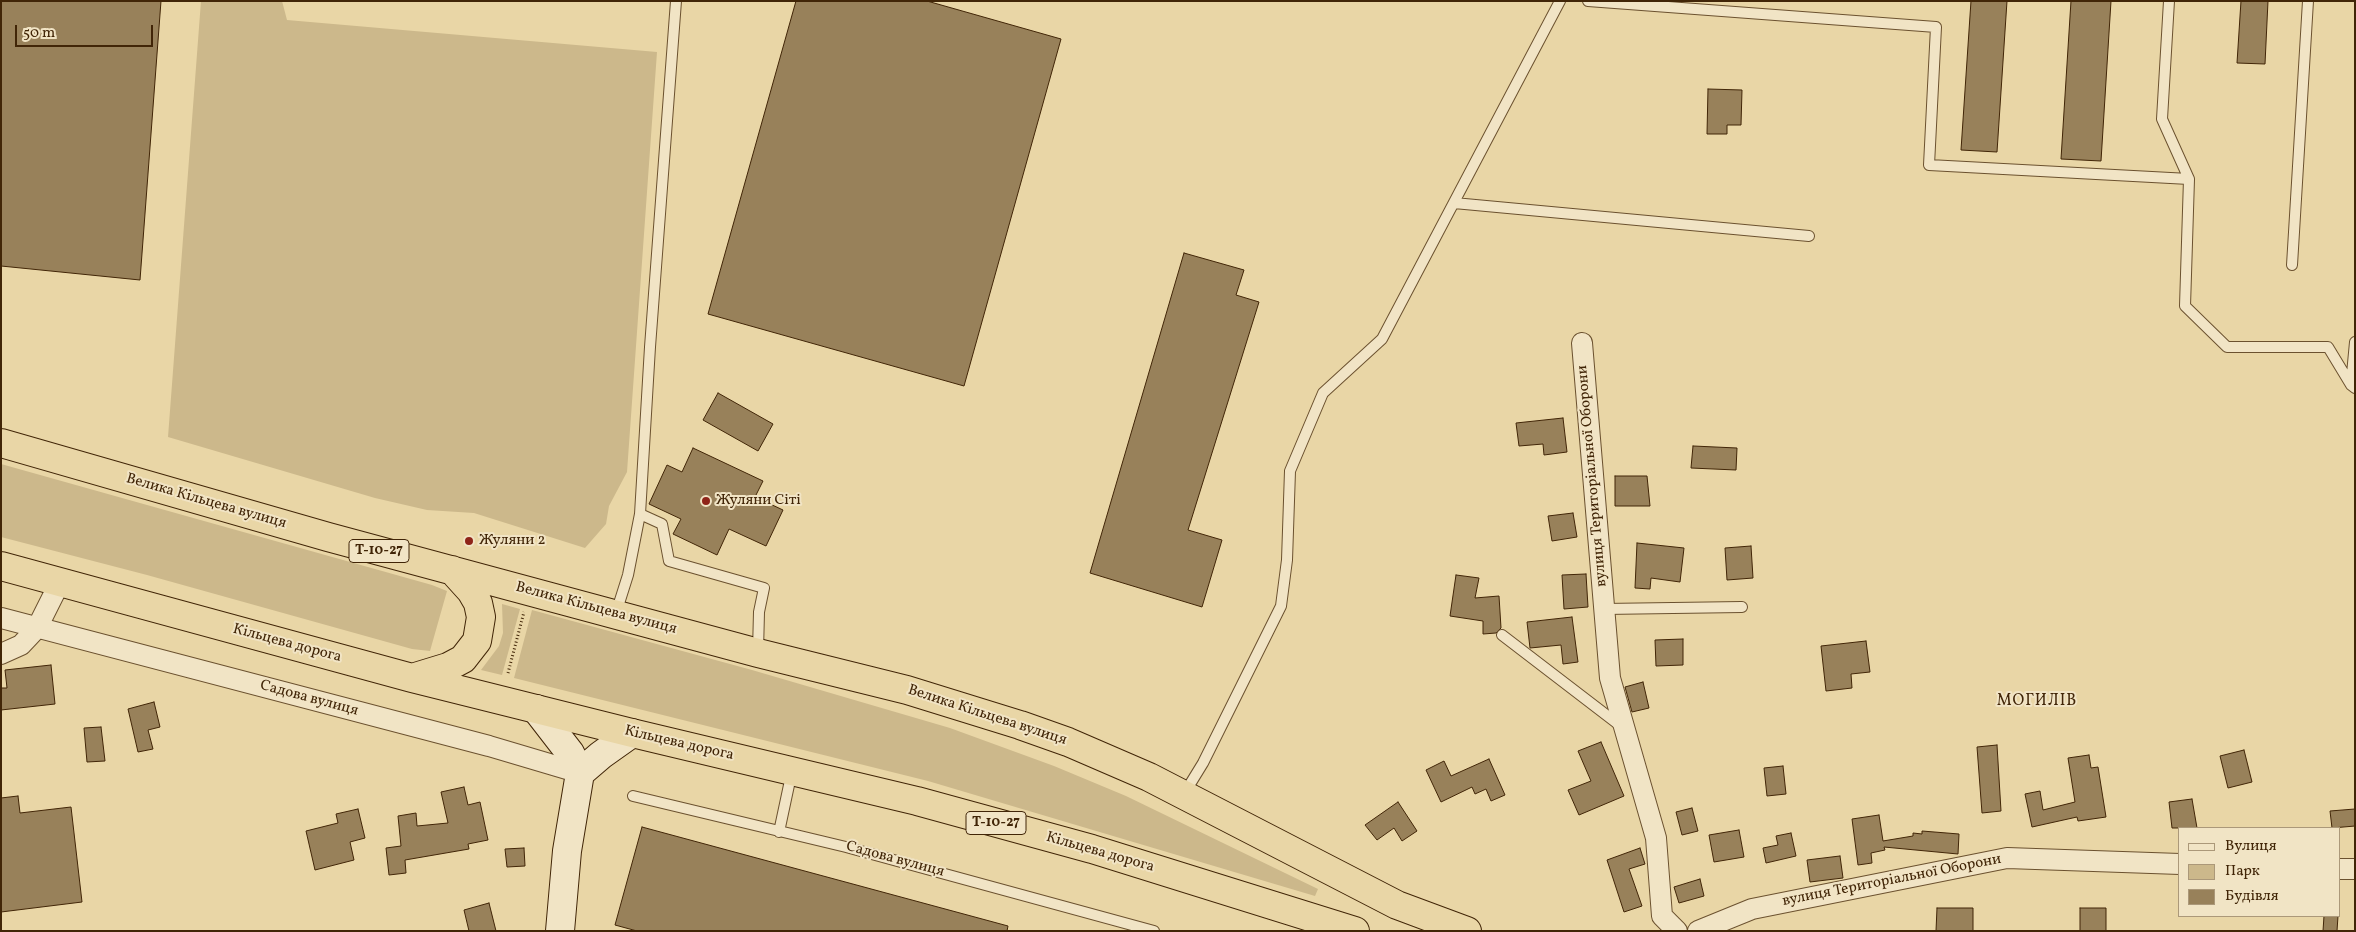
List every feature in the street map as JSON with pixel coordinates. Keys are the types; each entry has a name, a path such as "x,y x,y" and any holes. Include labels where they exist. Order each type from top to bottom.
{"highway":[{"name":"Велика Кільцева вулиця","path":"1,443 452,570 758,653 907,690 1020,725 1120,764 1184,794"},
{"name":"Кільцева дорога","path":"1,566 412,678 917,801 1092,849 1355,931"},
{"path":"412,678 448,667 463,658 477,641 481,617 478,603 471,591 452,570"},
{"name":"Т-10-27","path":"1184,794 1397,905 1466,931"}],"street":[{"name":"вулиця Територіальної Оборони","path":"1582,343 1610,678 1656,838 1662,916 1677,931"},
{"path":"1,654 21,645 37,628 60,582"},
{"name":"Садова вулиця","path":"1,618 489,746 580,773"},
{"path":"536,709 570,753 580,773 567,851 560,931"},
{"path":"580,773 632,733"},
{"name":"вулиця Територіальної Оборони","path":"1698,931 1752,909 2007,858 2178,864"},
{"path":"2341,869 2355,869"}],"lane":[{"path":"616,614 628,575 640,514 650,347 676,1"},
{"path":"1184,794 1203,763 1281,606 1287,560 1290,471 1323,393 1382,339 1560,1"},
{"path":"1588,1 1936,28 1929,165 2189,179"},
{"path":"2169,1 2162,119 2189,179 2185,306 2227,347 2328,347 2353,387"},
{"path":"2292,265 2308,1"},
{"path":"1454,203 1809,236"},
{"path":"2353,387 2355,342"},
{"path":"640,514 662,524 669,561 764,588 759,612 758,653"},
{"name":"вулиця Територіальної Оборони","path":"1604,609 1742,607"},
{"path":"1502,635 1625,729"},
{"path":"779,832 792,770"},
{"name":"Садова вулиця","path":"633,796 846,847 1154,931"}],"path":[{"path":"508,673 525,612"}],"green space":[{"path":"201,1 282,1 287,20 657,52 627,472 609,506 606,524 585,548 474,513 427,510 375,498 168,437"},
{"path":"1,464 432,585 447,591 430,651 412,649 147,575 1,537"},
{"path":"502,604 520,609 502,675 481,670 499,646 503,633"},
{"path":"532,610 752,670 950,728 1054,766 1126,796 1318,889 1315,896 928,781 514,678"}],"building":[{"path":"1,1 161,1 140,280 1,266"},
{"path":"796,1 927,1 1061,39 964,386 708,314"},
{"path":"1971,1 2007,1 1997,152 1961,150"},
{"path":"2071,1 2111,1 2101,161 2061,159"},
{"path":"2241,1 2268,1 2265,64 2237,63"},
{"path":"1708,89 1742,90 1741,125 1727,125 1727,134 1707,134"},
{"path":"1184,253 1244,270 1236,295 1259,302 1188,530 1222,540 1202,607 1090,573"},
{"path":"718,393 773,424 758,451 703,420"},
{"path":"1563,418 1567,452 1544,455 1543,444 1519,446 1516,423"},
{"path":"1693,446 1737,448 1736,470 1691,468"},
{"name":"Жуляни Сіті","path":"693,448 763,481 755,497 783,510 766,546 729,529 717,555 673,534 681,519 649,504 667,465 682,472"},
{"path":"1615,476 1647,476 1650,506 1615,506"},
{"path":"1573,513 1577,537 1552,541 1548,516"},
{"path":"1637,543 1684,548 1680,582 1651,578 1650,589 1635,588"},
{"path":"1751,546 1753,578 1727,580 1725,548"},
{"path":"1586,574 1588,607 1564,609 1562,575"},
{"path":"1456,575 1479,578 1475,598 1499,596 1501,628 1496,633 1483,634 1483,621 1450,616"},
{"path":"1572,617 1578,662 1563,664 1561,645 1530,648 1527,622"},
{"path":"1683,639 1683,665 1656,666 1655,640"},
{"path":"1866,641 1870,672 1851,674 1852,688 1826,691 1821,646"},
{"path":"51,665 55,704 1,710 1,688 7,688 5,670"},
{"path":"1643,682 1649,708 1632,712 1625,687"},
{"path":"154,702 160,727 148,730 153,749 138,752 128,709"},
{"path":"101,727 105,761 87,762 84,728"},
{"path":"1601,742 1624,796 1579,815 1568,790 1591,781 1578,751"},
{"path":"1997,745 2001,811 1982,813 1977,747"},
{"path":"2244,750 2252,782 2228,788 2220,756"},
{"path":"2089,755 2091,768 2098,767 2106,817 2078,821 2077,817 2032,827 2025,794 2040,791 2043,810 2075,802 2068,758"},
{"path":"1489,759 1505,795 1491,801 1486,789 1475,794 1472,787 1441,802 1426,770 1444,761 1451,776"},
{"path":"1783,766 1786,794 1767,796 1764,768"},
{"path":"464,787 468,805 480,802 488,840 468,844 469,849 405,860 406,873 389,875 386,848 401,846 398,816 416,813 417,826 448,823 441,792"},
{"path":"18,796 20,813 71,807 82,902 1,912 1,798"},
{"path":"2192,799 2197,827 2172,828 2169,802"},
{"path":"1398,802 1417,831 1402,841 1394,828 1377,840 1365,825"},
{"path":"1692,808 1698,831 1682,835 1676,812"},
{"path":"358,809 365,838 350,842 354,860 315,870 306,831 338,823 336,814"},
{"path":"2355,809 2355,826 2332,827 2330,811"},
{"path":"1879,815 1883,841 1913,836 1913,833 1922,834 1922,831 1959,834 1958,854 1884,847 1885,850 1871,853 1872,863 1858,865 1852,819"},
{"path":"642,827 1008,926 1007,931 637,931 615,925"},
{"path":"1739,830 1744,857 1714,862 1709,835"},
{"path":"1791,833 1796,856 1766,863 1763,848 1778,845 1776,836"},
{"path":"524,848 525,866 507,867 505,849"},
{"path":"1640,848 1645,864 1629,869 1642,906 1624,912 1607,860"},
{"path":"1840,856 1843,878 1810,882 1807,860"},
{"path":"1700,879 1704,896 1679,903 1674,887"},
{"path":"489,903 496,931 469,931 464,910"},
{"path":"1937,908 1973,908 1973,931 1936,931"},
{"path":"2080,908 2106,908 2106,931 2080,931"},
{"path":"2324,917 2338,917 2337,931 2323,931"}],"place":[{"name":"Жуляни Сіті","path":"706,501"},
{"name":"Жуляни 2","path":"469,541"}],"district":[{"name":"МОГИЛІВ","path":"2037,702"}]}
